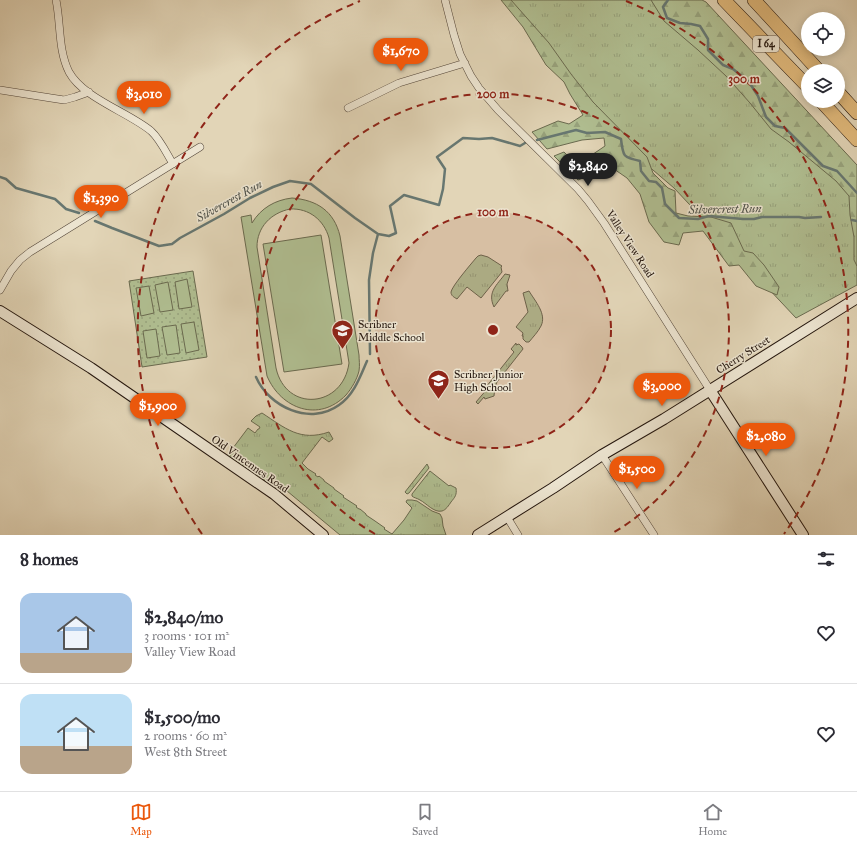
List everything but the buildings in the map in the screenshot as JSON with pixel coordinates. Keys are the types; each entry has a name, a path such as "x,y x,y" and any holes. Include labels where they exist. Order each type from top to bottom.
{"highway":[{"name":"I 64","path":"724,0 801,81"},
{"name":"I 64","path":"754,0 813,64"},
{"path":"845,100 857,113"},
{"path":"827,108 857,140"}],"street":[{"path":"56,0 61,41 67,66 73,78 83,88 152,132 162,145 173,164"},
{"name":"Valley View Road","path":"445,0 454,35 464,63 475,82 487,98 588,201 604,223 710,390"},
{"path":"348,108 399,83 464,63"},
{"path":"0,90 64,100 89,92"},
{"path":"0,290 11,271 20,260 30,252 200,147"},
{"name":"Cherry Street","path":"478,535 602,455 664,419 857,298"},
{"name":"Old Vincennes Road","path":"0,311 91,368 163,417 274,494 323,535"},
{"path":"710,390 802,535"},
{"path":"602,455 654,535"},
{"path":"507,517 518,535"}],"green space":[{"path":"501,0 511,0 549,43 593,102 647,157 653,173 668,188 675,191 676,213 688,216 711,217 731,223 744,251 753,253 764,265 779,287 777,295 756,286 739,265 729,266 703,231 683,233 679,245 664,242 649,222 640,194 627,178 611,167 578,180 554,156 564,152 577,165 605,146 604,138 582,140 547,149 532,132 558,121 569,124 583,115 564,82 546,65 523,27"},
{"path":"504,0 690,0 857,177 857,285 796,318 674,188 591,117"},
{"path":"651,0 702,0 706,2 801,105 801,108 804,108 857,165 857,266 854,260 854,237 850,215 849,196 836,181 771,129 726,76 664,21"},
{"path":"286,199 301,199 317,204 329,214 337,227 340,236 359,355 358,374 356,380 346,395 335,404 313,410 291,404 281,397 267,376 241,217 251,215 252,223 264,209 274,203","holes":["297,209 315,216 327,232 349,363 345,378 336,389 326,396 314,399 302,398 291,393 282,383 276,368 257,247 259,233 266,222 283,211"]},
{"path":"321,235 342,364 284,372 263,244"},
{"path":"481,255 488,257 502,266 502,272 481,298 467,287 457,299 451,292 452,289 476,258"},
{"path":"193,271 207,357 142,367 129,281"},
{"path":"505,274 510,275 507,284 508,291 506,291 494,307 492,302 492,293 496,285"},
{"path":"187,279 192,307 179,309 175,282"},
{"path":"168,282 173,310 160,312 155,285"},
{"path":"149,286 154,313 141,316 136,288"},
{"path":"529,291 540,308 542,321 541,326 529,342 526,342 522,336 523,333 516,327 528,312 523,293"},
{"path":"194,322 199,350 186,353 181,324"},
{"path":"176,325 180,353 167,355 162,327"},
{"path":"156,329 160,356 147,358 143,331"},
{"path":"516,343 516,345 519,344 523,349 497,382 494,396 485,399 484,397 478,404 476,402 488,388 486,387 514,352 511,349"},
{"path":"262,413 293,432 319,435 329,432 333,439 329,442 322,437 302,463 316,474 315,475 318,477 319,476 344,496 343,497 385,528 384,529 392,534 412,508 406,502 407,500 412,500 417,501 432,511 440,514 446,535 340,535 281,486 278,489 251,473 227,456 248,428 255,433 259,429 260,427 251,421"},
{"path":"427,464 429,468 407,494 405,492"},
{"path":"430,471 449,486 450,485 456,488 455,497 445,510 436,511 412,496"}],"waterway":[{"path":"668,0 663,7 667,18 680,23 700,26 708,39 708,50 723,65 733,69 749,82 758,96 766,117 775,126 785,128 823,166 837,171 857,193"},
{"name":"Silvercrest Run","path":"537,140 576,130 587,133 605,132 621,139 623,153 627,157 640,161 641,171 649,181 656,182 662,188 665,204 679,218 698,219 709,216 743,219 762,217 821,217"},
{"name":"Silvercrest Run","path":"95,221 159,246 172,244 250,198 290,181 311,184 378,234 389,236 396,233 390,206 404,195 439,205 443,189 445,169 437,157 463,138 492,138 520,146 525,143"},
{"name":"Silvercrest Run","path":"0,177 6,179 16,188 55,199 66,209 79,213"},
{"name":"Silvercrest Run","path":"852,220 857,221"},
{"path":"370,354 369,280 373,253 378,234"},
{"path":"256,377 262,388 280,405 303,413 316,414 328,411 339,405 349,396 353,391 367,361"}],"place":[{"name":"Scribner Middle School","path":"342,350"},
{"name":"Scribner Junior High School","path":"438,400"}]}
